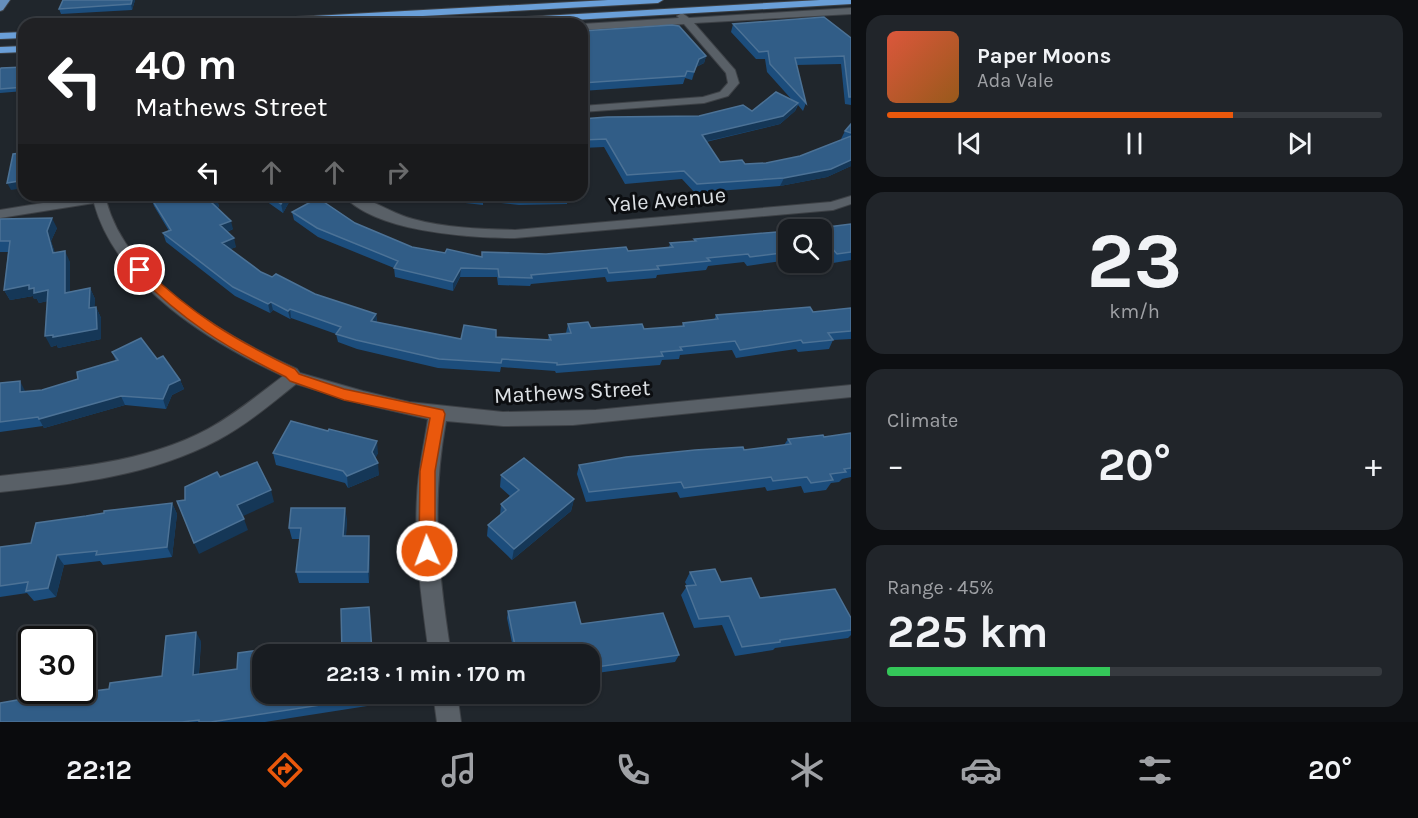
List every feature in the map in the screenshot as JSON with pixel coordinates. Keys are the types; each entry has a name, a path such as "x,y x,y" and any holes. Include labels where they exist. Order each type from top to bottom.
{"highway":[{"path":"332,18 658,0"},
{"path":"712,9 713,6 740,0"},
{"path":"557,18 851,1"},
{"path":"0,36 18,34"},
{"path":"0,50 18,49"}],"main road":[{"path":"0,8 5,0"}],"street":[{"path":"588,109 704,100 724,94 731,89 734,83 730,72 678,11"},
{"path":"588,27 851,11"},
{"path":"838,12 851,23"},
{"name":"Yale Avenue","path":"360,201 372,208 422,225 453,231 515,234 833,206 851,200"},
{"path":"0,214 75,201"},
{"name":"Mathews Street","path":"105,201 110,225 124,250 170,300 231,343 291,373 294,377 344,394 438,414 529,420 589,418 851,391"},
{"path":"0,484 97,473 173,453 212,435 246,414 294,377"},
{"path":"438,414 428,471 426,511 428,571 439,644"},
{"path":"447,704 449,722"}],"building":[{"path":"63,0 132,0 131,4 59,9"},
{"path":"824,17 851,38 851,97 849,97 844,56 795,58 806,103 770,64 768,51 759,52 733,24"},
{"path":"679,26 706,56 699,59 694,72 687,71 685,76 588,83 588,31"},
{"path":"18,67 18,88 0,89 1,68"},
{"path":"776,92 798,103 783,116 702,135 720,162 742,160 745,164 766,163 800,156 851,136 851,160 831,169 784,178 697,184 684,171 627,175 606,139 588,140 588,119 699,116 743,105 752,111"},
{"path":"851,124 851,133 845,131"},
{"path":"18,153 18,181 7,183 13,154"},
{"path":"153,201 210,201 231,221 220,225 234,238 222,243 261,272 272,277 276,274 315,294 376,314 371,321 461,339 464,325 496,330 496,337 551,340 549,335 571,333 568,324 588,322 591,328 642,324 644,329 684,326 683,323 718,319 716,315 810,307 813,312 851,308 851,331 828,333 833,340 803,343 801,340 740,350 735,341 680,347 682,350 661,352 663,356 557,365 557,363 502,359 501,363 439,359 336,334 341,327 290,309 288,311 271,302 268,304 233,287 163,233 171,230"},
{"path":"312,201 322,201 355,223 412,247 445,253 447,249 482,257 482,252 546,254 626,247 628,251 673,247 670,243 696,241 694,239 778,232 778,253 707,258 710,261 657,266 659,269 609,273 607,268 531,275 532,278 499,277 498,269 461,268 453,282 394,268 398,261 317,228 292,212"},
{"path":"52,218 47,231 53,253 65,251 65,293 90,288 89,308 96,307 97,329 53,337 53,335 45,336 48,290 34,293 34,288 29,289 29,285 4,290 10,241 0,241 0,219"},
{"path":"851,224 851,252 837,254 832,248 832,226"},
{"path":"141,338 157,359 163,356 180,380 169,385 163,399 121,396 39,419 38,417 0,422 0,383 20,381 20,392 42,390 78,379 77,372 118,360 112,352"},
{"path":"291,421 377,441 372,452 378,463 347,476 343,471 273,453"},
{"path":"851,433 851,468 844,469 846,472 830,474 833,480 811,483 807,477 773,481 771,477 684,488 681,482 589,492 579,465 626,457 695,450 743,447 744,450 791,444 788,439"},
{"path":"524,458 574,499 514,549 488,525 506,510 501,504 519,490 501,475"},
{"path":"257,462 271,490 237,505 244,519 194,543 177,501 185,500 185,487 217,472 220,477"},
{"path":"172,503 167,547 96,555 97,551 57,555 48,588 26,591 28,582 0,586 0,547 31,543 36,523 104,513 104,511"},
{"path":"291,508 345,508 343,536 369,536 368,572 296,572 301,528 289,528"},
{"path":"715,569 721,582 751,578 760,598 835,589 851,618 851,630 742,647 729,616 699,619 686,586 696,585 690,572"},
{"path":"575,602 581,624 663,613 679,655 600,667 600,644 515,644 508,611"},
{"path":"369,607 371,644 342,644 341,609"},
{"path":"196,632 193,675 237,669 238,653 252,651 252,704 327,704 211,722 199,722 199,720 182,722 0,722 0,703 18,700 18,704 96,704 96,691 109,689 110,683 162,676 166,636"}],"route":[{"path":"140,270 170,300 201,324 241,349 291,373 294,377 344,394 438,414 428,471 427,551"}]}
